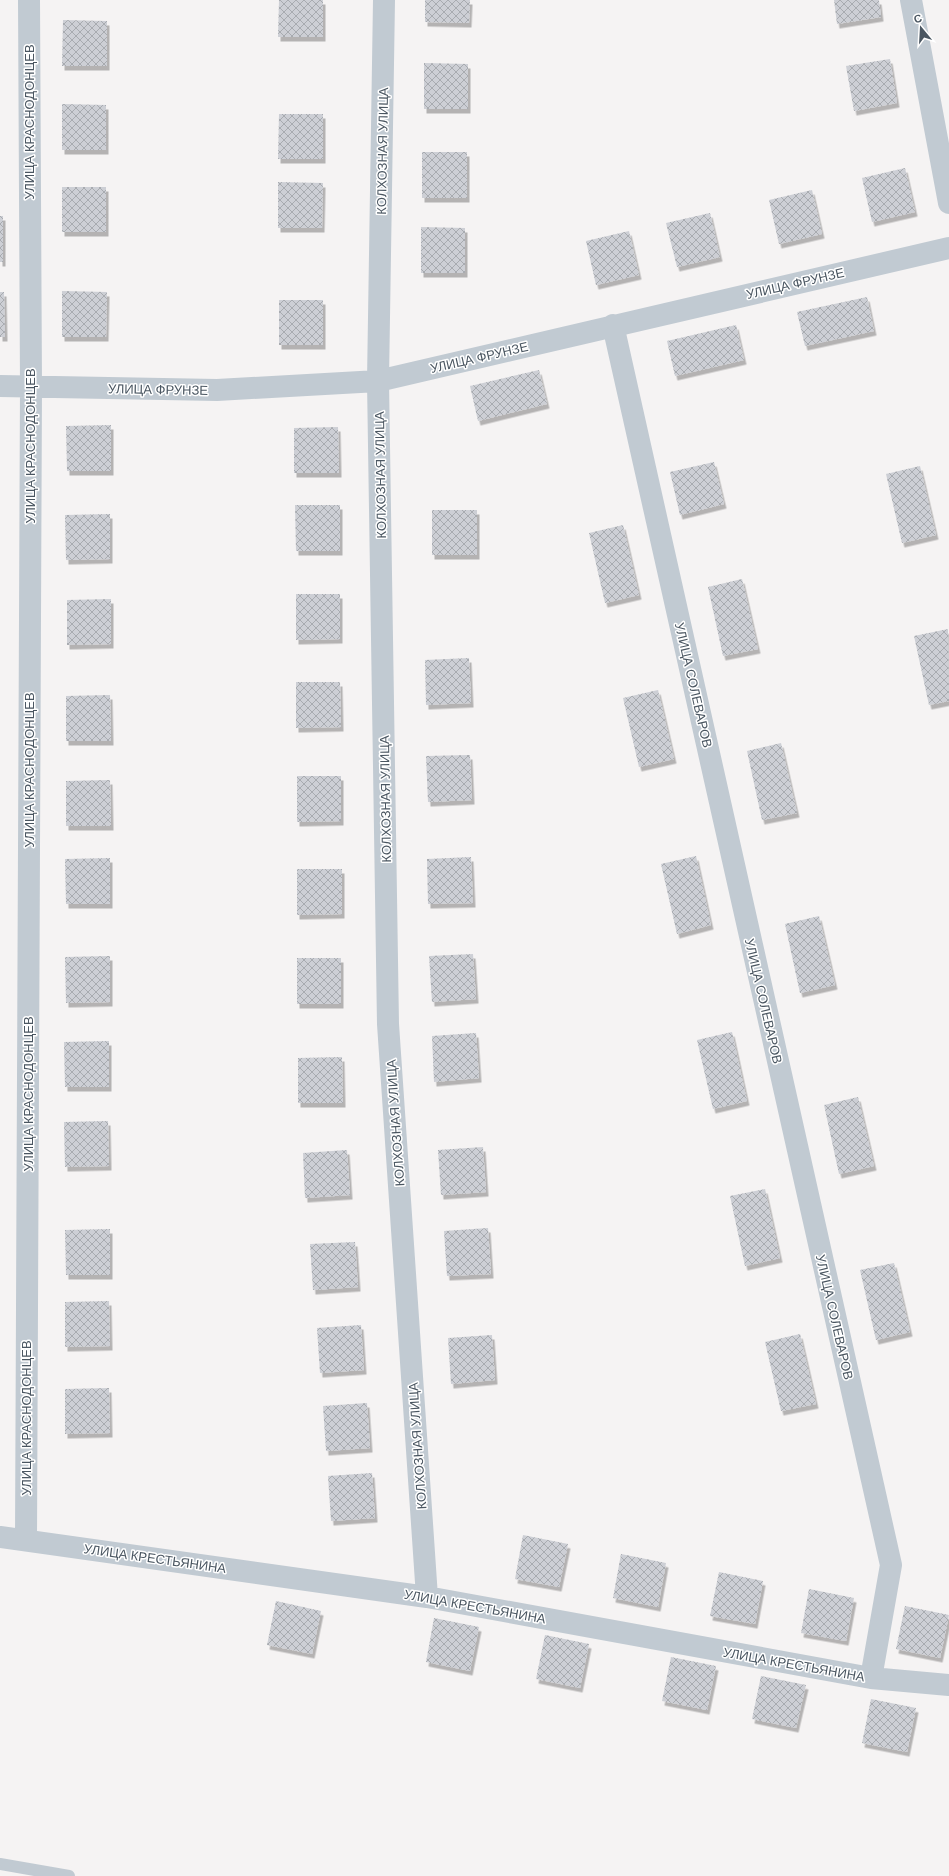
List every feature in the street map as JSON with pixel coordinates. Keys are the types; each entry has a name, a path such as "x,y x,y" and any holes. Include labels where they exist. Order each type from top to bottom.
{"street":[{"name":"УЛИЦА КРАСНОДОНЦЕВ","path":"26,1539 31,387 29,0"},
{"name":"КОЛХОЗНАЯ УЛИЦА","path":"384,0 378,380 388,1024 427,1597"},
{"path":"911,0 949,203"},
{"name":"УЛИЦА ФРУНЗЕ","path":"0,386 217,390 378,380 949,248"},
{"name":"УЛИЦА СОЛЕВАРОВ","path":"613,325 891,1565 871,1678"},
{"name":"УЛИЦА КРЕСТЬЯНИНА","path":"0,1537 26,1539 427,1597 871,1678 949,1686"}],"lane":[{"path":"0,1864 68,1876"}],"building":[{"path":"279,0 323,0 323,37 278,37"},
{"path":"425,0 470,0 469,23 425,22"},
{"path":"834,0 879,0 881,17 837,24"},
{"path":"63,20 107,21 107,66 62,66"},
{"path":"890,59 897,103 854,111 846,66"},
{"path":"424,63 468,64 468,109 424,109"},
{"path":"62,104 106,105 106,150 62,150"},
{"path":"279,114 323,114 323,159 278,159"},
{"path":"422,152 467,152 467,198 422,198"},
{"path":"905,168 915,212 872,222 862,178"},
{"path":"278,182 323,183 322,228 278,228"},
{"path":"62,187 106,187 106,232 62,232"},
{"path":"812,190 822,234 779,244 769,200"},
{"path":"710,213 720,257 677,267 666,223"},
{"path":"0,216 3,216 3,262 0,262"},
{"path":"421,227 465,228 465,273 421,273"},
{"path":"629,231 639,275 596,285 586,241"},
{"path":"62,291 107,292 106,337 62,337"},
{"path":"0,292 4,292 5,337 0,337"},
{"path":"867,297 874,331 805,346 797,312"},
{"path":"279,300 323,300 323,345 279,345"},
{"path":"736,325 744,360 675,376 667,341"},
{"path":"539,370 547,404 478,421 470,386"},
{"path":"111,425 111,471 67,471 66,426"},
{"path":"338,427 339,473 294,473 294,428"},
{"path":"714,462 724,504 680,515 670,472"},
{"path":"920,466 936,535 902,543 886,474"},
{"path":"295,505 340,505 340,551 296,551"},
{"path":"432,510 477,510 477,555 432,555"},
{"path":"110,514 110,559 66,560 65,515"},
{"path":"623,525 639,595 605,603 589,533"},
{"path":"742,579 758,649 723,656 708,587"},
{"path":"296,594 340,594 340,639 296,640"},
{"path":"111,599 111,644 67,645 67,600"},
{"path":"948,629 949,701 929,705 914,636"},
{"path":"469,658 471,703 426,705 425,660"},
{"path":"296,682 340,682 341,727 296,728"},
{"path":"658,690 674,759 639,767 623,698"},
{"path":"110,695 111,741 66,741 66,696"},
{"path":"781,743 797,813 762,820 747,751"},
{"path":"470,755 472,800 428,802 426,756"},
{"path":"297,776 341,776 341,821 297,822"},
{"path":"110,780 111,826 66,826 66,781"},
{"path":"696,856 711,925 677,934 661,864"},
{"path":"471,857 473,903 428,904 427,859"},
{"path":"110,858 110,904 66,904 65,859"},
{"path":"297,869 342,869 342,914 297,915"},
{"path":"819,916 835,985 800,993 785,924"},
{"path":"473,954 476,999 432,1002 429,956"},
{"path":"110,956 110,1002 66,1003 65,957"},
{"path":"297,958 341,958 341,1004 297,1004"},
{"path":"732,1032 747,1101 713,1109 697,1040"},
{"path":"476,1033 479,1078 434,1082 432,1036"},
{"path":"109,1041 109,1087 65,1087 64,1042"},
{"path":"342,1057 343,1103 298,1103 298,1058"},
{"path":"858,1097 874,1166 839,1174 824,1105"},
{"path":"108,1121 109,1166 65,1167 64,1122"},
{"path":"483,1147 486,1192 441,1195 438,1150"},
{"path":"347,1150 350,1195 305,1198 303,1153"},
{"path":"765,1189 780,1258 745,1266 730,1196"},
{"path":"488,1228 491,1274 447,1276 444,1231"},
{"path":"110,1229 110,1275 66,1275 65,1230"},
{"path":"355,1242 358,1287 313,1290 310,1244"},
{"path":"894,1263 910,1332 876,1340 860,1270"},
{"path":"109,1301 110,1346 65,1347 65,1302"},
{"path":"361,1325 364,1370 320,1373 317,1328"},
{"path":"800,1334 816,1404 781,1411 765,1342"},
{"path":"492,1335 495,1380 451,1384 448,1338"},
{"path":"109,1388 110,1433 65,1434 65,1389"},
{"path":"367,1403 370,1448 326,1451 323,1406"},
{"path":"372,1473 375,1518 331,1521 328,1476"},
{"path":"523,1535 568,1544 559,1587 515,1579"},
{"path":"621,1554 666,1563 658,1607 613,1598"},
{"path":"719,1572 763,1581 755,1624 710,1616"},
{"path":"809,1589 854,1598 846,1641 801,1633"},
{"path":"276,1601 321,1611 312,1654 267,1645"},
{"path":"905,1606 949,1615 940,1658 896,1649"},
{"path":"434,1618 479,1627 470,1671 426,1662"},
{"path":"545,1635 589,1644 580,1688 536,1679"},
{"path":"671,1657 716,1666 707,1710 662,1701"},
{"path":"761,1676 806,1685 796,1728 752,1719"},
{"path":"871,1699 916,1708 907,1752 862,1743"}]}
